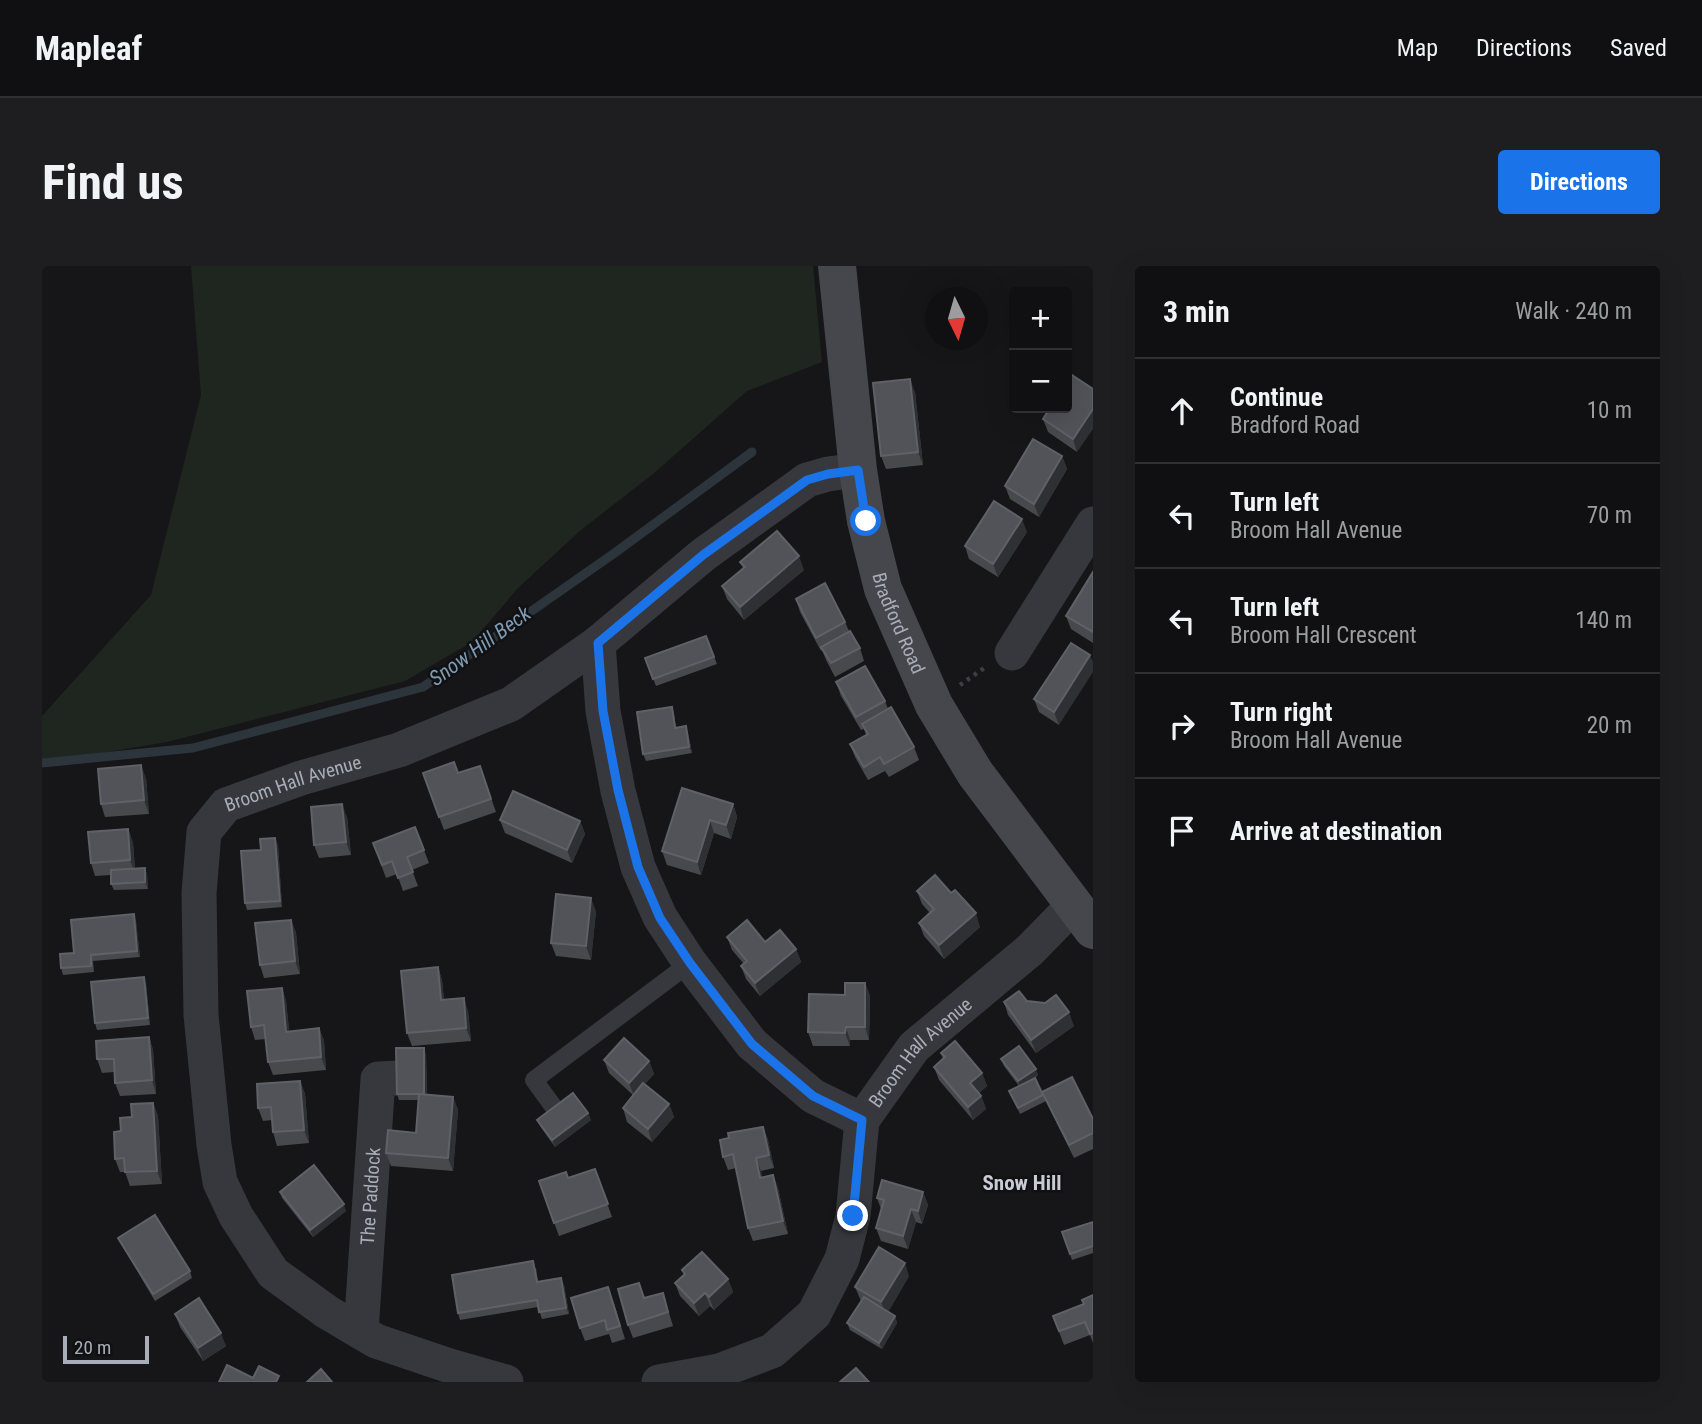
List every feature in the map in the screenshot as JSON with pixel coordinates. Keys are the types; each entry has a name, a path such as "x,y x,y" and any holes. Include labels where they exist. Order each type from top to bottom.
{"street":[{"name":"Bradford Road","path":"837,266 858,470 866,521 883,589 934,705 975,773 1084,918"},
{"name":"Broom Hall Avenue","path":"506,1382 376,1341 327,1312 273,1273 236,1216 220,1182 201,1015 199,893 204,832 226,805 301,778 399,750 511,704 598,643 703,555 807,480 858,470"},
{"path":"1031,642 1093,524"},
{"path":"598,643 603,711 618,790 638,867 660,918 690,963 752,1044 813,1096 862,1120"},
{"name":"Broom Hall Avenue","path":"659,1382 719,1371 772,1351 814,1314 842,1259 853,1216 862,1120 914,1047 1030,950 1084,918"},
{"name":"The Paddock","path":"361,1332 378,1079 399,1078"}],"lane":[{"path":"558,1113 534,1080 690,963"}],"path":[{"path":"934,705 994,660 1031,642"}],"shaded area":[{"path":"191,266 813,266 822,362 747,391 653,474 581,530 518,588 472,642 405,681 167,742 42,763 42,716 151,595 201,395"}],"building":[{"path":"1072,375 1093,389 1093,409 1073,439 1043,419 1047,413 1072,413"},
{"path":"910,379 918,452 881,456 873,383"},
{"path":"1033,439 1062,456 1034,504 1005,486"},
{"path":"994,501 1022,519 993,564 965,546"},
{"path":"777,531 799,556 740,607 722,586 745,567 740,562"},
{"path":"1093,572 1093,632 1066,616"},
{"path":"825,583 845,622 816,638 796,599"},
{"path":"850,631 860,648 831,663 821,647"},
{"path":"706,636 714,657 653,679 645,658"},
{"path":"1071,643 1090,655 1054,712 1034,699"},
{"path":"865,666 885,701 856,717 836,682"},
{"path":"672,707 675,728 686,726 689,747 643,754 637,712"},
{"path":"891,707 914,747 884,764 880,757 864,767 850,744 868,734 862,724"},
{"path":"454,762 458,773 480,766 491,799 439,817 423,773"},
{"path":"141,765 144,800 101,804 98,769"},
{"path":"682,788 733,804 726,825 710,820 697,862 662,851"},
{"path":"513,791 580,821 567,850 500,820"},
{"path":"342,804 346,842 314,845 311,807"},
{"path":"415,827 424,850 407,857 413,872 398,878 392,861 382,865 373,843"},
{"path":"128,829 130,860 91,863 88,832"},
{"path":"275,838 280,901 245,903 241,851 261,850 260,839"},
{"path":"145,868 145,882 111,884 111,870"},
{"path":"935,875 951,893 955,890 976,913 939,945 919,923 934,909 917,891"},
{"path":"556,894 591,898 586,946 551,943"},
{"path":"134,914 137,951 91,955 91,966 61,968 60,954 74,953 71,920"},
{"path":"291,920 295,961 260,965 255,923"},
{"path":"747,920 765,942 780,930 796,949 755,983 741,966 747,961 727,937"},
{"path":"438,967 441,1000 464,998 466,1028 407,1033 401,971"},
{"path":"144,977 148,1018 95,1023 91,982"},
{"path":"845,983 865,983 865,1027 846,1027 845,1033 808,1032 809,994 845,995"},
{"path":"282,988 286,1032 319,1028 321,1057 268,1062 264,1025 251,1027 247,991"},
{"path":"1019,991 1027,1001 1045,1003 1056,995 1069,1012 1031,1040 1004,1002"},
{"path":"149,1037 152,1080 115,1083 114,1059 97,1059 96,1041"},
{"path":"624,1038 649,1061 629,1083 604,1060"},
{"path":"955,1041 982,1073 970,1083 981,1096 968,1107 934,1067 945,1057 941,1053"},
{"path":"1019,1046 1036,1069 1018,1081 1001,1059"},
{"path":"396,1048 424,1048 424,1094 397,1094"},
{"path":"1072,1077 1093,1119 1093,1133 1069,1145 1042,1092"},
{"path":"1035,1078 1043,1095 1018,1108 1009,1091"},
{"path":"300,1081 304,1130 273,1132 271,1107 258,1108 257,1084"},
{"path":"643,1083 669,1104 648,1129 623,1108"},
{"path":"573,1093 588,1113 552,1140 537,1120"},
{"path":"419,1094 453,1097 448,1158 386,1153 388,1130 416,1133"},
{"path":"153,1103 157,1171 125,1172 124,1158 115,1159 114,1132 121,1131 120,1118 132,1117 131,1104"},
{"path":"763,1127 769,1155 756,1158 760,1178 773,1175 783,1221 748,1228 733,1154 723,1157 720,1140 729,1138 728,1133"},
{"path":"314,1165 344,1204 310,1230 280,1192"},
{"path":"595,1169 608,1204 554,1223 539,1181 566,1172 568,1178"},
{"path":"882,1180 923,1192 918,1211 911,1209 903,1236 876,1228 884,1200 877,1198"},
{"path":"155,1215 190,1271 153,1294 118,1238"},
{"path":"1093,1222 1093,1246 1070,1254 1062,1232"},
{"path":"879,1247 905,1263 881,1302 855,1287"},
{"path":"702,1252 728,1279 709,1297 705,1293 694,1303 675,1283 685,1274 682,1270"},
{"path":"533,1261 537,1282 561,1278 566,1308 539,1312 537,1300 458,1313 452,1275"},
{"path":"639,1283 644,1298 663,1293 668,1312 628,1325 618,1289"},
{"path":"608,1287 620,1326 607,1330 605,1320 580,1328 571,1298"},
{"path":"1093,1295 1093,1333 1090,1334 1085,1322 1059,1331 1053,1316 1084,1304 1082,1300"},
{"path":"864,1297 895,1316 879,1343 847,1323"},
{"path":"199,1298 221,1333 198,1348 175,1314"},
{"path":"227,1365 253,1378 259,1366 279,1376 276,1382 219,1382"},
{"path":"856,1368 869,1382 840,1382"},
{"path":"321,1369 332,1382 307,1382"}],"waterway":[{"name":"Snow Hill Beck","path":"42,763 193,748 423,687 616,552 752,452"}],"district":[{"name":"Snow Hill","path":"1022,1183"}],"route":[{"path":"853,1216 862,1120 813,1096 752,1044 690,963 660,918 638,867 618,790 603,711 598,643 703,555 807,480 858,470 866,521"}]}
